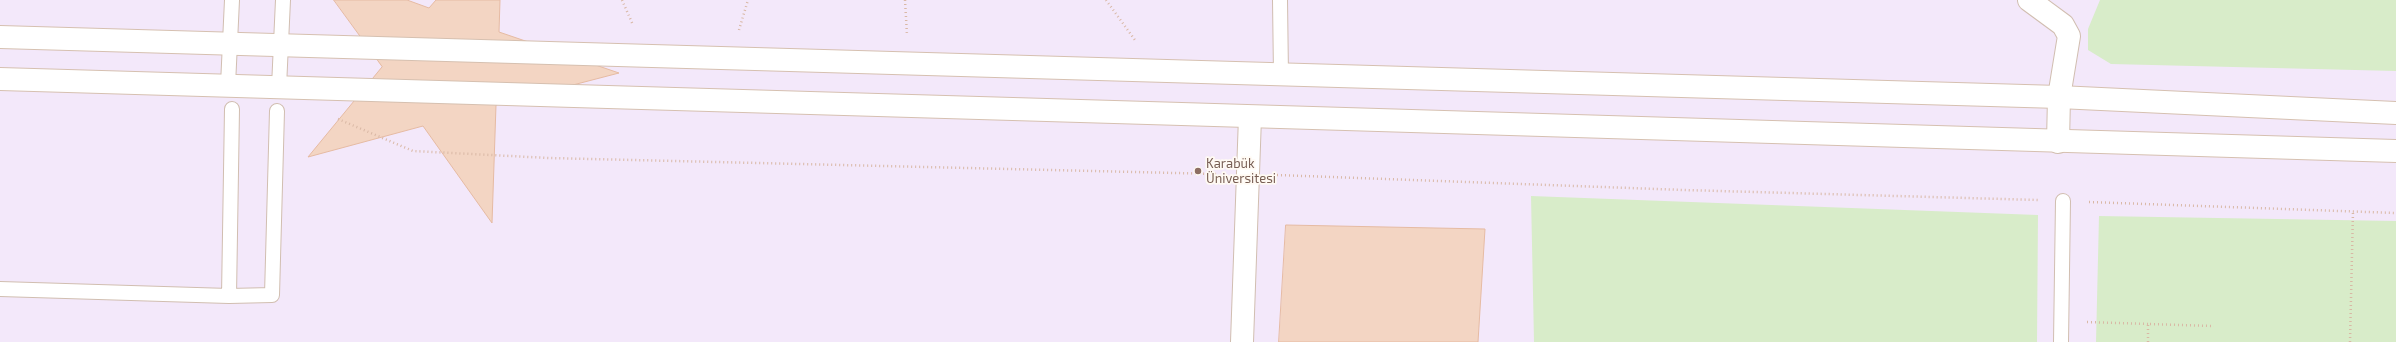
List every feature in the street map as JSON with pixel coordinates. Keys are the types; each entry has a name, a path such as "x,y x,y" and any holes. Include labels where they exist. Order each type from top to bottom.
{"main road":[{"path":"2029,0 2063,25 2069,36 2059,97 2058,142"},
{"path":"0,37 2059,97 2396,113"},
{"path":"0,79 635,96 1250,117 2396,151"},
{"path":"1242,342 1250,117"}],"lane":[{"path":"228,85 232,0"},
{"path":"279,87 283,0"},
{"path":"1280,0 1281,75"},
{"path":"228,296 232,109"},
{"path":"0,290 228,296 272,295 277,111"},
{"path":"2061,342 2063,201"}],"path":[{"path":"622,0 633,25"},
{"path":"738,32 748,0"},
{"path":"905,0 908,37"},
{"path":"1106,0 1138,44"},
{"path":"337,118 413,151 581,159 1248,175 2396,213"},
{"path":"2350,342 2353,211"},
{"path":"2062,322 2214,326"},
{"path":"2148,324 2148,342"}],"shaded area":[{"name":"Karabük Üniversitesi","path":"0,0 2396,0 2396,342 0,342"}],"green space":[{"path":"2100,0 2396,0 2396,71 2111,64 2088,50 2088,29"},
{"path":"1531,196 2038,215 2037,342 1534,342"},
{"path":"2099,216 2396,221 2396,342 2096,342"}],"building":[{"path":"334,0 407,0 429,8 436,0 500,0 499,32 619,73 496,105 492,223 423,126 308,157 382,67"},
{"path":"1286,225 1485,229 1478,342 1279,342"}],"place":[{"name":"Karabük Üniversitesi","path":"1198,171"}]}
